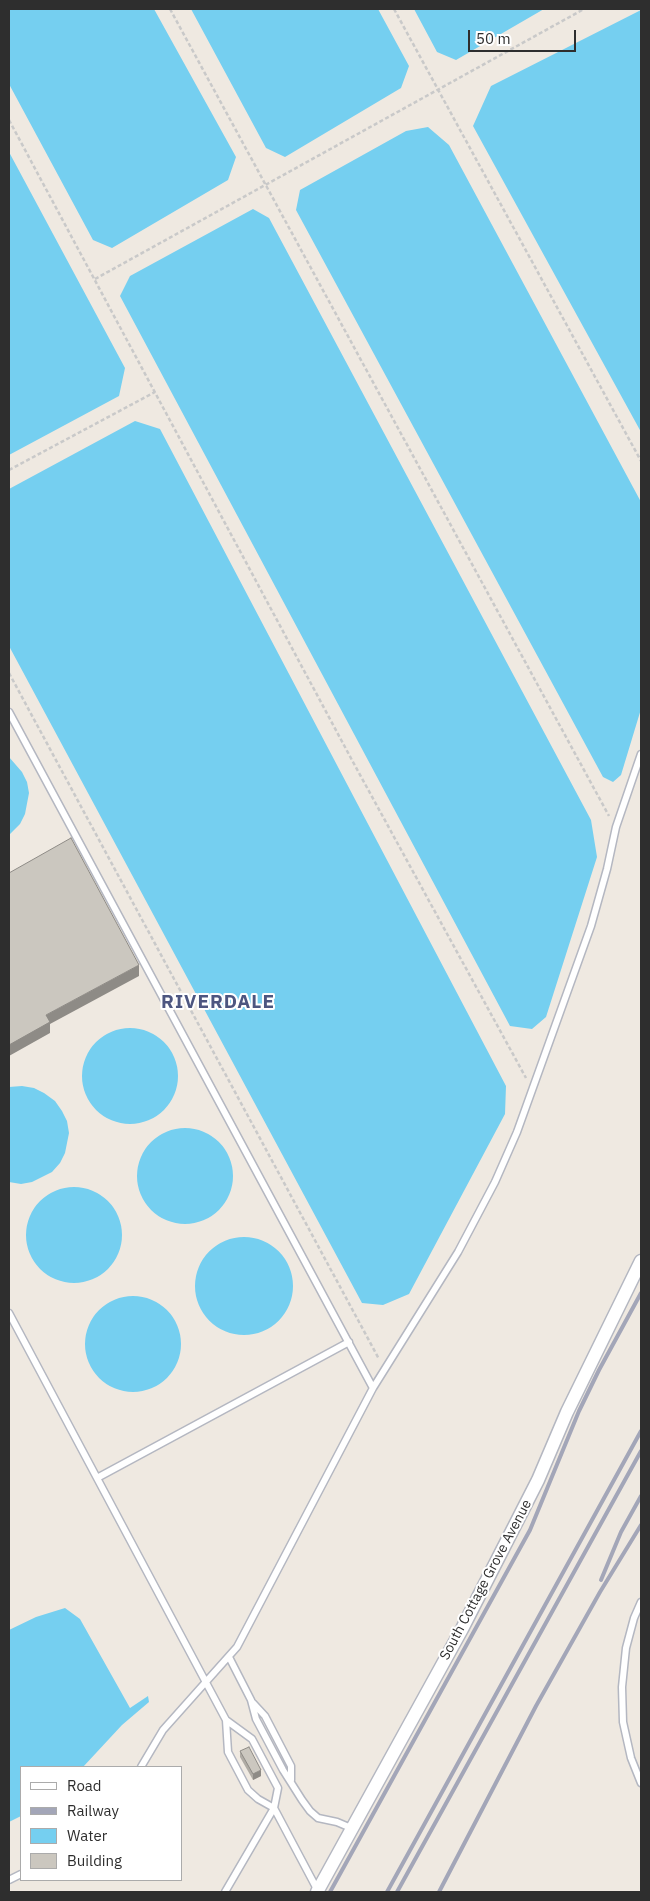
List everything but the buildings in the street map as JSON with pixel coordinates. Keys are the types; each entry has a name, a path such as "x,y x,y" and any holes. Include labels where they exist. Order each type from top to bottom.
{"street":[{"name":"South Cottage Grove Avenue","path":"317,1891 494,1568 538,1480 567,1412 641,1261"}],"lane":[{"path":"9,712 373,1388"},
{"path":"142,1766 163,1730 237,1647 373,1388 458,1252 495,1182 517,1132 591,926 607,869 616,827 641,754"},
{"path":"9,1313 226,1720 228,1752 248,1790 258,1799 274,1808 317,1891"},
{"path":"97,1478 349,1342"},
{"path":"641,1602 634,1618 626,1648 622,1687 623,1722 631,1758 641,1782"},
{"path":"229,1657 251,1700 256,1719 283,1770 310,1812 318,1818 351,1828"},
{"path":"225,1892 274,1808 278,1788 252,1739 226,1720"}],"path":[{"path":"170,9 616,827"},
{"path":"394,9 641,461"},
{"path":"95,279 584,9"},
{"path":"9,120 532,1089"},
{"path":"9,470 156,392"},
{"path":"9,673 385,1369"}],"water":[{"path":"9,9 154,9 236,157 228,180 112,248 93,240 9,84"},
{"path":"191,9 378,9 409,66 401,88 285,157 266,148"},
{"path":"414,9 544,9 456,60 437,52"},
{"path":"641,10 641,432 473,126 491,86"},
{"path":"428,127 449,145 641,502 641,709 621,775 613,782 603,777 296,210 300,190 406,131"},
{"path":"9,152 125,368 119,396 9,455"},
{"path":"253,209 269,218 591,820 597,857 546,1017 532,1029 510,1026 120,296 130,276"},
{"path":"135,421 160,429 506,1086 505,1114 409,1294 383,1305 362,1303 9,646 9,489"},
{"path":"9,757 22,772 27,782 29,793 25,814 20,824 9,835"},
{"path":"121,1028 139,1028 157,1036 170,1049 178,1067 175,1095 157,1116 139,1124 121,1124 103,1116 90,1103 82,1085 82,1067 90,1049 103,1036"},
{"path":"22,1086 34,1088 55,1101 67,1121 69,1133 65,1153 60,1163 52,1172 32,1182 21,1184 9,1182 9,1087"},
{"path":"176,1128 194,1128 212,1136 225,1149 233,1167 230,1195 212,1216 194,1224 176,1224 158,1216 145,1203 137,1185 137,1167 145,1149 158,1136"},
{"path":"65,1187 83,1187 101,1195 114,1208 122,1226 119,1254 101,1275 83,1283 65,1283 47,1275 34,1262 26,1244 26,1226 34,1208 47,1195"},
{"path":"244,1237 263,1241 278,1252 289,1267 293,1286 289,1305 278,1320 263,1331 244,1335 225,1331 210,1320 199,1305 195,1286 199,1267 210,1252 225,1241"},
{"path":"124,1296 142,1296 160,1304 173,1317 181,1335 178,1363 160,1384 142,1392 124,1392 106,1384 93,1371 85,1353 85,1335 93,1317 106,1304"},
{"path":"65,1608 80,1619 130,1708 148,1696 149,1702 122,1725 84,1766 20,1766 20,1816 9,1822 9,1630 36,1617"}],"railway":[{"path":"330,1892 530,1530 579,1411 641,1293"},
{"path":"387,1892 641,1431"},
{"path":"397,1892 641,1451"},
{"path":"601,1580 621,1532 641,1496"},
{"path":"439,1892 536,1706 600,1592 641,1525"}],"district":[{"name":"RIVERDALE","path":"218,1003"}]}
